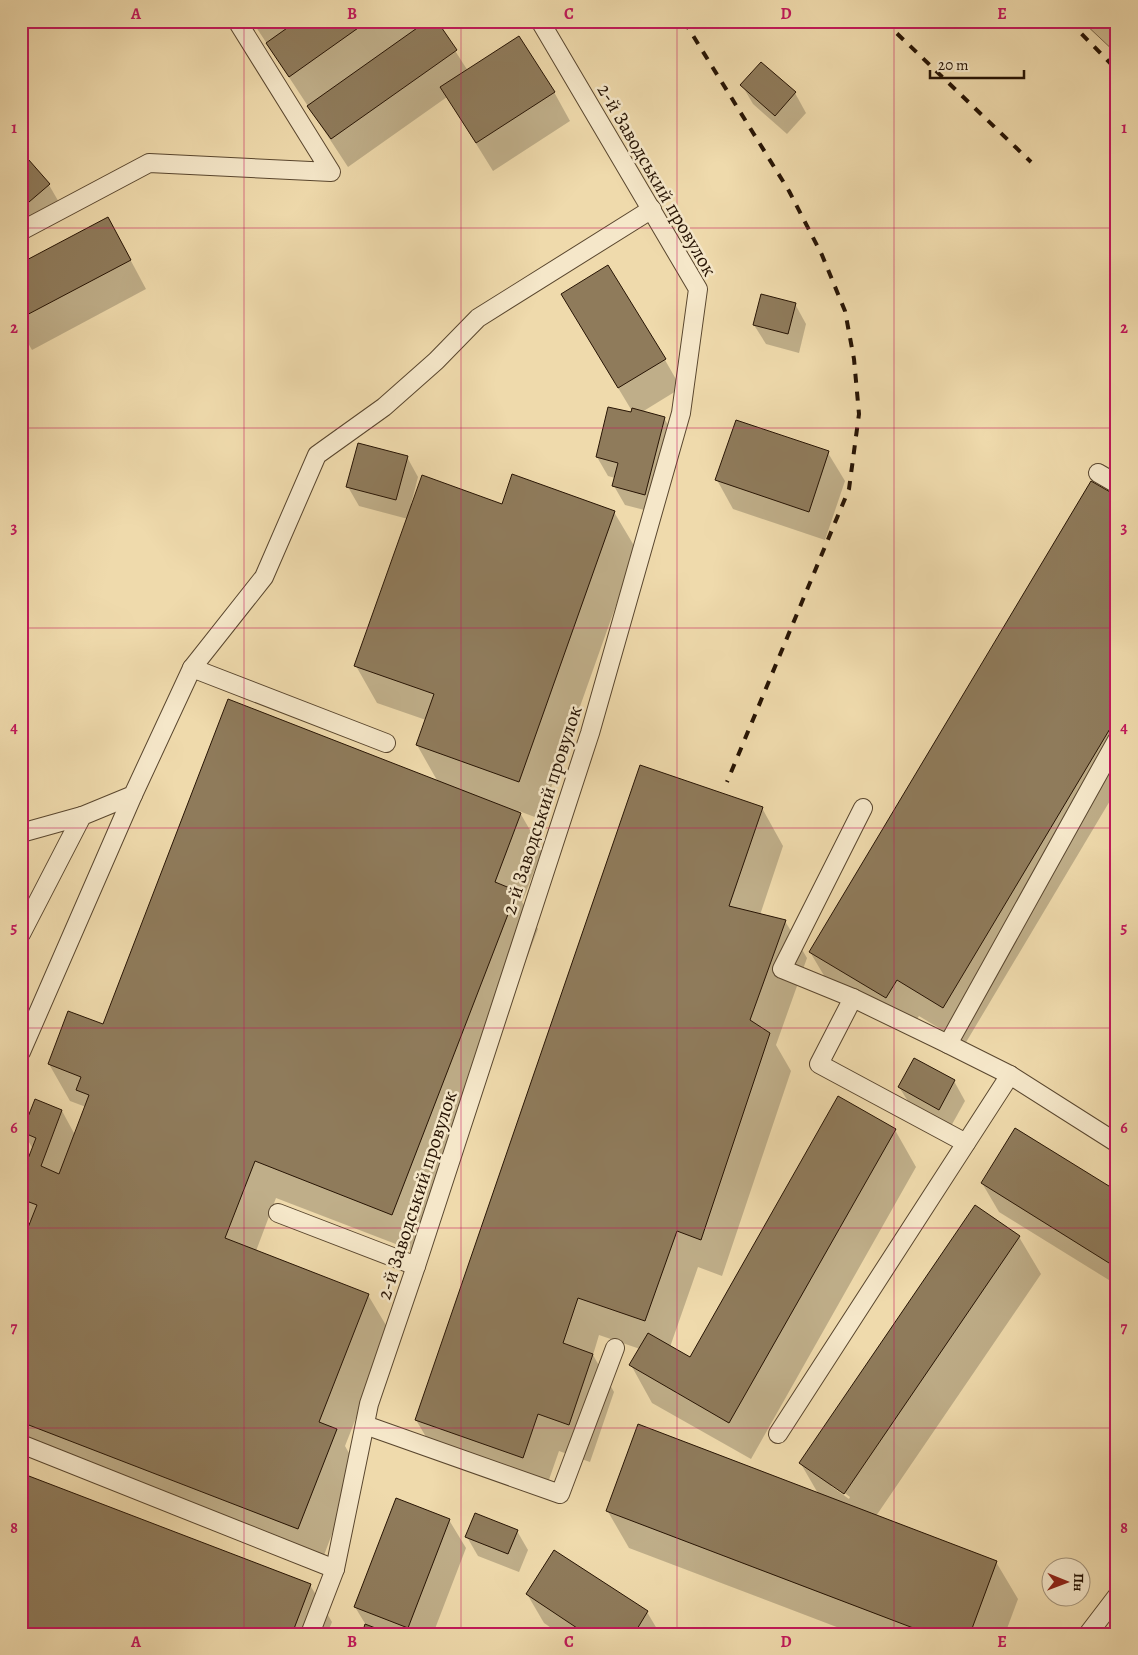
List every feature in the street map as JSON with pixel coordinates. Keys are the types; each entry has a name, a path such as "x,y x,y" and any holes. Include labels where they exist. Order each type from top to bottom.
{"lane":[{"path":"21,231 150,163 331,172 237,21"},
{"name":"2-й Заводський провулок","path":"310,1634 335,1569 369,1404 590,733 681,413 698,289 540,21"},
{"path":"21,1052 133,795 192,668 264,578 317,455 384,407 436,361 478,318 652,210"},
{"path":"1098,473 1117,484"},
{"path":"192,668 386,743"},
{"path":"948,1044 1117,740"},
{"path":"21,833 82,816 133,795"},
{"path":"863,808 782,969 854,998 1010,1075 1117,1143"},
{"path":"21,934 82,816"},
{"path":"854,998 819,1064 966,1143"},
{"path":"778,1434 1010,1075"},
{"path":"278,1213 416,1266"},
{"path":"365,1425 560,1494 615,1348"},
{"path":"21,1444 335,1569"},
{"path":"1088,1634 1117,1596"}],"shaded area":[{"path":"1082,21 1117,21 1117,54"}],"building":[{"path":"297,21 368,21 289,77 266,43"},
{"path":"427,21 437,21 457,50 331,139 307,106"},
{"path":"519,36 555,92 476,143 440,87"},
{"path":"761,62 796,92 775,116 740,85"},
{"path":"21,151 50,184 22,208 21,208"},
{"path":"108,217 131,260 21,318 21,263"},
{"path":"608,265 666,359 618,388 561,294"},
{"path":"761,294 796,303 788,334 753,325"},
{"path":"608,407 631,412 632,408 665,417 645,495 612,486 618,463 596,457"},
{"path":"736,420 829,451 809,512 715,480"},
{"path":"358,443 408,456 396,500 346,487"},
{"path":"512,474 615,511 519,782 416,745 434,694 354,666 422,475 502,504"},
{"path":"1091,481 1117,496 1117,717 943,1008 897,980 886,998 809,952"},
{"path":"228,699 521,813 495,882 517,891 392,1215 255,1161 225,1238 369,1294 319,1422 337,1429 298,1529 21,1422 21,1245 37,1205 21,1199 21,1177 36,1138 22,1132 35,1099 62,1110 41,1166 59,1174 89,1095 76,1090 81,1077 48,1064 68,1011 103,1024"},
{"path":"640,765 763,807 729,906 786,920 750,1020 770,1033 701,1240 677,1231 645,1321 578,1298 563,1343 593,1354 569,1425 538,1414 523,1458 415,1420"},
{"path":"914,1058 955,1080 939,1110 898,1087"},
{"path":"838,1096 896,1129 729,1423 629,1365 648,1333 690,1357"},
{"path":"1015,1128 1117,1191 1117,1268 981,1183"},
{"path":"975,1205 1020,1236 844,1494 799,1463"},
{"path":"638,1424 997,1561 970,1634 929,1634 606,1511"},
{"path":"21,1473 311,1584 292,1634 21,1634"},
{"path":"396,1498 450,1519 408,1628 354,1607"},
{"path":"475,1513 518,1530 508,1554 465,1537"},
{"path":"554,1550 648,1611 634,1634 586,1634 526,1594"},
{"path":"365,1624 391,1634 362,1634"}],"railway":[{"path":"684,21 789,191 822,255 845,311 854,359 859,414 849,489 727,782"},
{"path":"884,21 1031,162"},
{"path":"1069,21 1117,70"}]}
